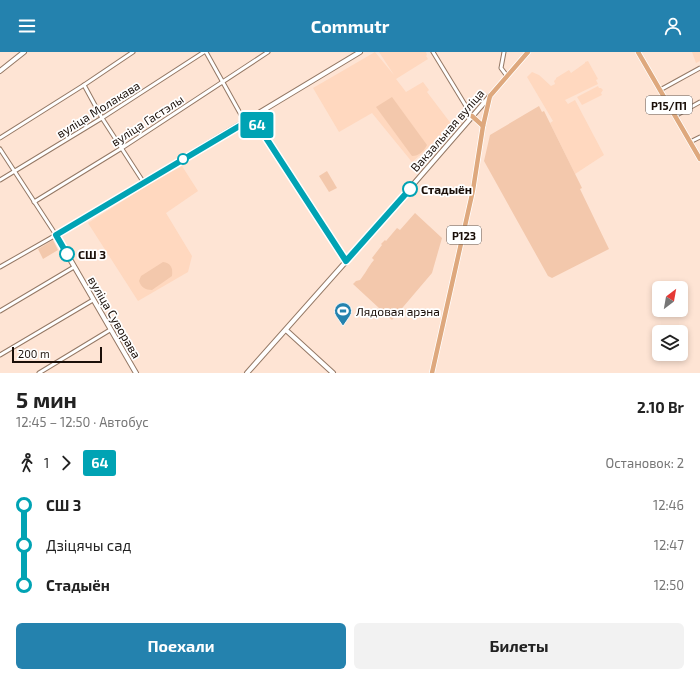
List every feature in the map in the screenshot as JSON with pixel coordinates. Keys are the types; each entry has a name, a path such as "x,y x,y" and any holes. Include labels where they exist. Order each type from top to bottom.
{"main road":[{"path":"0,71 24,52"},
{"path":"56,235 253,118 360,52"},
{"name":"Вакзальная вуліца","path":"247,373 528,52"},
{"name":"Р15/П1","path":"638,52 700,158"},
{"name":"Р123","path":"432,373 473,190 490,96"},
{"path":"472,116 484,126"},
{"path":"253,118 346,261"},
{"name":"вуліца Суворава","path":"56,235 136,373"},
{"path":"286,330 333,373"}],"street":[{"path":"0,138 133,52"},
{"path":"205,52 223,81 245,122"},
{"name":"вуліца Молакава","path":"0,180 102,118 205,52"},
{"name":"вуліца Гастэлы","path":"34,202 122,148 268,52"},
{"path":"433,52 472,116"},
{"path":"504,52 501,68 507,76"},
{"path":"660,90 700,68"},
{"path":"84,85 102,118 144,183"},
{"path":"675,116 700,102"},
{"path":"690,142 700,137"},
{"name":"вуліца Суворава","path":"0,149 56,235"},
{"path":"0,267 56,235"},
{"path":"0,311 74,267"},
{"path":"0,355 93,300"},
{"path":"39,373 110,330"}],"shaded area":[{"path":"375,52 394,75 379,52 426,52 428,59 396,79 406,92 423,82 429,90 427,92 452,125 412,162 372,113 339,132 313,88"},
{"path":"692,52 700,52 700,61 696,63"},
{"path":"588,61 598,79 596,80 598,84 565,100 568,104 575,100 604,155 575,174 550,123 553,121 527,77 532,72 539,75 551,86 555,84 554,81 556,78 569,70 571,73"},
{"path":"598,86 603,90 601,93 602,95 582,105 577,97"},
{"path":"392,97 427,145 423,151 417,155 412,156 376,107"},
{"path":"539,106 542,112 544,111 582,188 580,189 609,249 552,278 548,276 484,161 490,135"},
{"path":"182,166 198,191 166,213 192,256 188,272 138,301 88,223 151,183"},
{"path":"327,171 337,188 329,192 319,176"},
{"path":"415,213 442,238 432,273 392,320 353,284 362,278 374,260 372,258 382,245 381,244 385,240 386,241 397,228 400,230"},
{"path":"53,240 58,250 43,259 38,249"},
{"path":"163,262 168,263 171,266 172,276 152,290 144,288 139,281 141,276"}],"bus line":[{"name":"64","path":"67,254 56,235 198,149 253,118 346,261 410,189"}],"place":[{"name":"Стадыён","path":"410,189"},
{"name":"СШ 3","path":"67,254"},
{"name":"Лядовая арэна","path":"343,326"}]}
